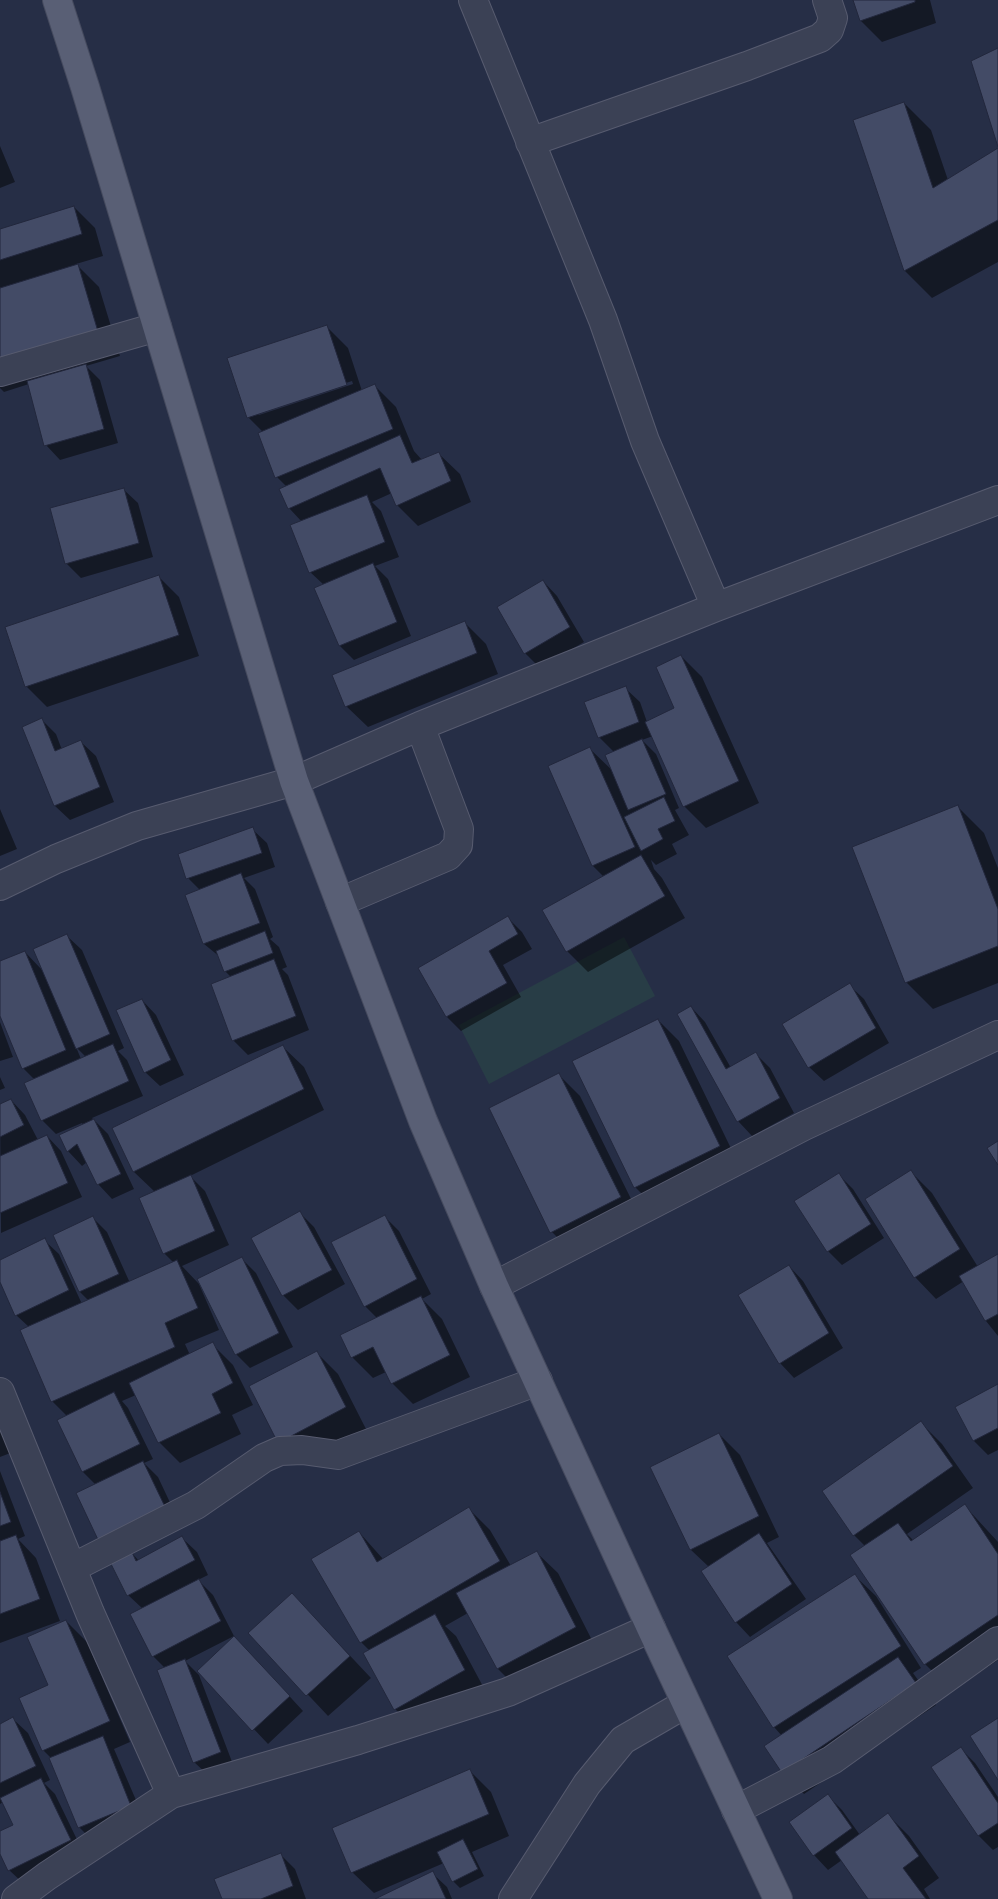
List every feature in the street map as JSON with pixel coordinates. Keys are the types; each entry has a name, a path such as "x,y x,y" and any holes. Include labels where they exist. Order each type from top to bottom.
{"main road":[{"path":"57,0 85,86 294,781 423,1121 494,1286 685,1704 778,1899"}],"street":[{"path":"473,0 604,320 645,441 716,607"},
{"path":"530,142 747,66 820,38 829,30 832,18 827,0"},
{"path":"0,372 157,327"},
{"path":"0,886 56,859 137,826 294,781 420,726 716,607 998,500"},
{"path":"340,902 448,856 458,845 459,829 420,726"},
{"path":"494,1286 804,1126 998,1035"},
{"path":"72,1568 196,1505 264,1458 280,1451 302,1450 338,1455 538,1381"},
{"path":"0,1392 72,1568 171,1794"},
{"path":"16,1899 47,1876 171,1794 358,1740 508,1692 651,1628"},
{"path":"736,1810 832,1760 998,1641"},
{"path":"513,1899 587,1784 623,1740 685,1704"}],"shaded area":[{"path":"624,937 655,996 489,1084 459,1025"}],"building":[{"path":"853,0 915,0 915,2 860,21"},
{"path":"998,48 998,147 971,61"},
{"path":"904,102 933,188 998,148 998,220 904,271 853,120"},
{"path":"74,206 82,234 0,260 0,229"},
{"path":"78,264 99,335 0,366 0,288"},
{"path":"327,325 347,385 247,418 227,358"},
{"path":"86,364 104,429 44,446 27,381"},
{"path":"375,384 393,429 275,478 258,433"},
{"path":"400,435 412,463 439,452 451,481 396,506 380,468 288,509 279,489"},
{"path":"124,488 139,543 65,564 50,508"},
{"path":"367,495 385,542 309,573 290,525"},
{"path":"373,563 397,622 339,646 314,588"},
{"path":"159,575 179,635 25,687 5,627"},
{"path":"543,580 570,627 524,654 497,607"},
{"path":"465,621 477,653 345,707 332,675"},
{"path":"681,655 739,781 683,807 645,722 674,708 656,667"},
{"path":"626,686 639,722 598,738 584,702"},
{"path":"42,718 55,751 81,740 100,787 54,806 22,727"},
{"path":"642,739 666,794 628,810 605,755"},
{"path":"590,747 635,847 592,866 548,766"},
{"path":"664,797 675,821 658,829 663,839 641,851 624,817"},
{"path":"958,805 998,909 998,946 905,983 852,847"},
{"path":"253,827 262,853 186,879 178,854"},
{"path":"641,855 665,896 566,952 542,910"},
{"path":"241,873 260,923 203,944 185,895"},
{"path":"508,916 518,934 489,951 507,983 446,1017 418,968"},
{"path":"265,931 273,953 224,972 216,951"},
{"path":"67,934 110,1034 76,1049 33,949"},
{"path":"25,951 66,1050 22,1069 0,1016 0,961"},
{"path":"274,959 296,1016 232,1041 211,984"},
{"path":"850,983 876,1028 808,1068 782,1024"},
{"path":"142,999 171,1060 144,1073 116,1010"},
{"path":"691,1006 726,1069 756,1052 780,1098 737,1122 677,1014"},
{"path":"658,1019 720,1146 634,1188 572,1061"},
{"path":"113,1044 129,1081 41,1121 24,1083"},
{"path":"283,1045 304,1089 133,1172 112,1128"},
{"path":"559,1073 621,1197 550,1233 489,1108"},
{"path":"11,1099 24,1125 0,1137 0,1104"},
{"path":"94,1119 121,1174 97,1185 77,1144 67,1152 59,1135"},
{"path":"47,1135 68,1183 0,1213 0,1156"},
{"path":"998,1141 998,1165 987,1148"},
{"path":"911,1170 960,1249 914,1278 865,1199"},
{"path":"839,1173 871,1224 827,1252 794,1201"},
{"path":"191,1175 215,1231 163,1254 139,1198"},
{"path":"300,1211 332,1270 282,1296 251,1238"},
{"path":"385,1215 417,1279 364,1307 331,1242"},
{"path":"93,1216 119,1274 79,1292 53,1235"},
{"path":"45,1238 69,1290 15,1316 0,1282 0,1260"},
{"path":"998,1254 998,1314 985,1321 959,1276"},
{"path":"242,1257 279,1333 235,1355 197,1279"},
{"path":"177,1260 198,1308 165,1323 175,1347 51,1402 20,1330"},
{"path":"789,1265 829,1333 779,1364 738,1295"},
{"path":"421,1296 450,1355 391,1384 373,1347 351,1358 340,1335"},
{"path":"213,1342 233,1383 212,1394 221,1413 158,1443 129,1383"},
{"path":"317,1351 346,1407 278,1443 249,1386"},
{"path":"998,1384 998,1428 973,1441 955,1407"},
{"path":"114,1392 140,1444 82,1472 57,1420"},
{"path":"921,1421 953,1466 853,1536 822,1491"},
{"path":"719,1433 759,1516 690,1550 650,1467"},
{"path":"143,1461 168,1513 101,1546 76,1493"},
{"path":"0,1492 11,1522 0,1526"},
{"path":"965,1504 998,1554 998,1615 924,1665 850,1555 898,1523 911,1541"},
{"path":"469,1507 500,1561 360,1643 311,1559 359,1531 377,1562"},
{"path":"759,1533 792,1584 735,1623 701,1571"},
{"path":"16,1535 40,1599 0,1614 0,1541"},
{"path":"182,1536 195,1560 127,1596 110,1562 131,1550 136,1561"},
{"path":"537,1551 576,1627 497,1669 456,1593"},
{"path":"855,1574 901,1646 773,1728 727,1656"},
{"path":"199,1579 221,1621 152,1657 130,1614"},
{"path":"292,1593 350,1656 306,1696 248,1633"},
{"path":"435,1614 465,1670 394,1710 363,1653"},
{"path":"66,1620 110,1721 42,1751 19,1698 48,1685 27,1637"},
{"path":"234,1636 290,1696 252,1731 197,1671"},
{"path":"898,1657 916,1683 782,1773 764,1746"},
{"path":"185,1659 221,1752 193,1763 157,1670"},
{"path":"13,1717 36,1766 0,1783 0,1724"},
{"path":"998,1718 998,1780 970,1736"},
{"path":"103,1736 131,1806 78,1828 49,1758"},
{"path":"961,1747 998,1803 998,1823 978,1836 931,1767"},
{"path":"470,1769 489,1814 351,1873 332,1828"},
{"path":"41,1778 71,1840 8,1871 0,1854 0,1831 13,1825 0,1798"},
{"path":"828,1794 852,1828 813,1856 789,1822"},
{"path":"888,1813 919,1856 903,1868 926,1899 868,1899 835,1852"},
{"path":"463,1839 478,1869 452,1882 437,1852"},
{"path":"281,1853 293,1886 261,1899 222,1899 214,1879"},
{"path":"433,1871 446,1899 375,1899"}]}
